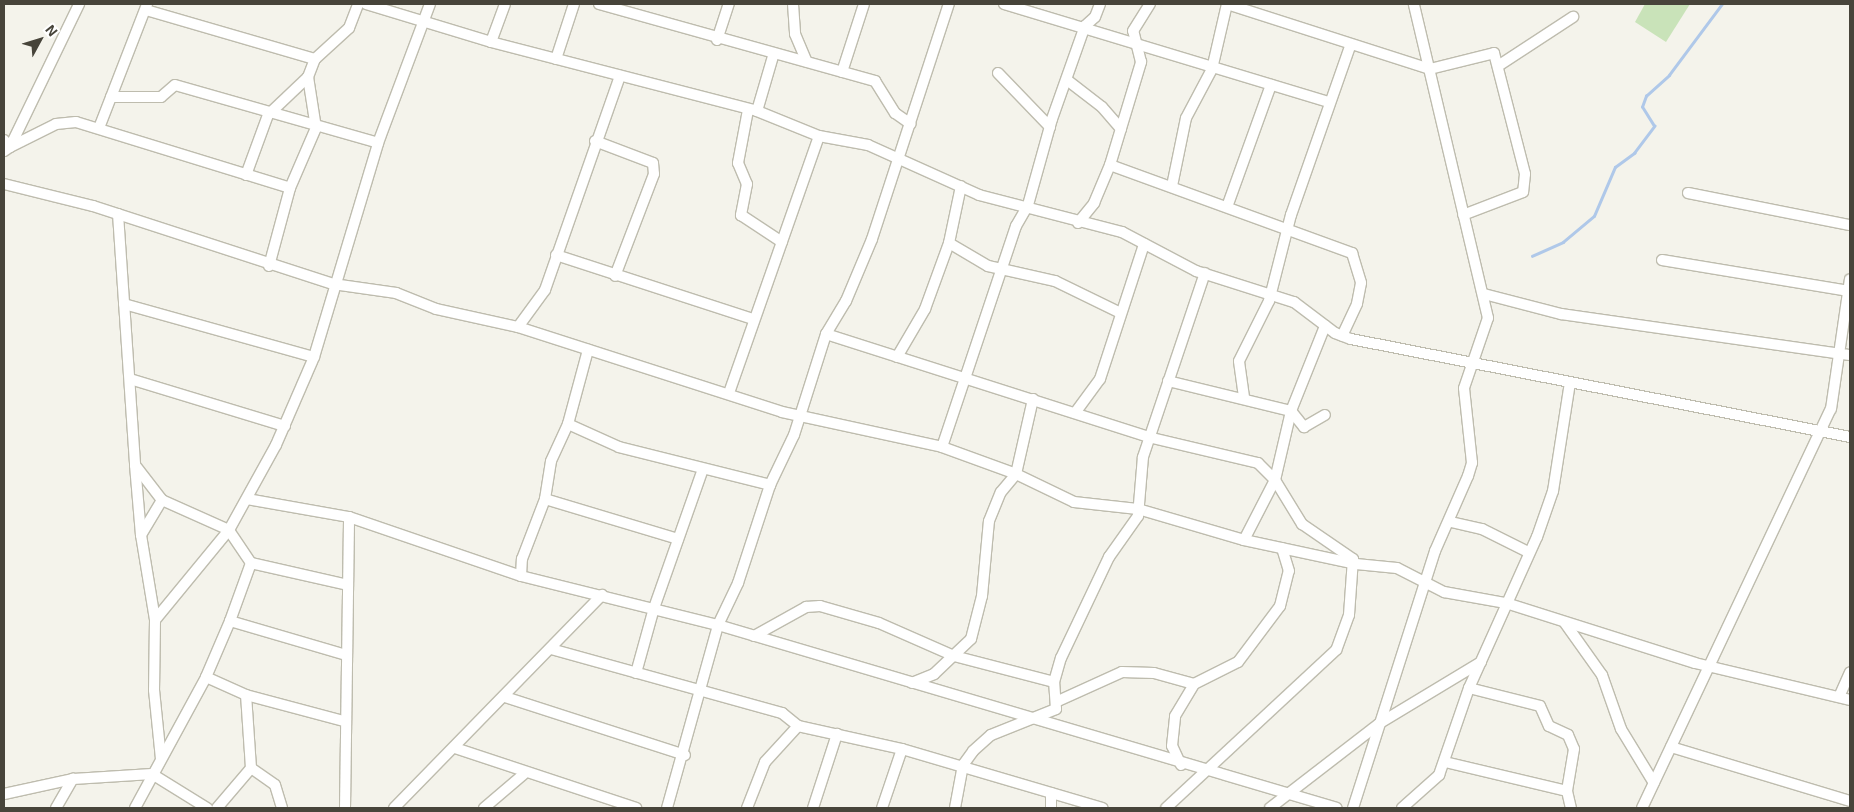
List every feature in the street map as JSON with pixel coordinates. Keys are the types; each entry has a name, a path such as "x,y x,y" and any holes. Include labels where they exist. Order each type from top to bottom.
{"street":[{"path":"6,146 79,4"},
{"path":"246,175 268,115 308,76 315,59 348,28 358,4"},
{"path":"366,4 491,42 753,111 819,136 868,146 979,195 1028,205 1078,223 1122,232 1205,273 1271,293 1305,308 1325,326 1342,336 1473,360 1570,383 1822,429 1850,437"},
{"path":"155,620 229,530 285,426 314,357 333,284 378,143 430,4"},
{"path":"491,42 505,4"},
{"path":"556,59 574,4"},
{"path":"599,4 717,40 774,53 875,82 895,113 911,124"},
{"path":"717,40 729,4"},
{"path":"793,4 795,34 807,62"},
{"path":"842,72 864,4"},
{"path":"667,808 685,756 703,692 718,625 738,583 770,485 801,415 826,334 846,301 872,239 911,124 948,4"},
{"path":"1004,4 1085,26 1212,69 1329,102"},
{"path":"942,446 1001,269 1028,205 1050,128 1085,26 1095,17 1100,4"},
{"path":"1078,223 1094,203 1110,165 1141,62 1133,31 1150,4"},
{"path":"1172,186 1192,99 1212,69 1227,4 1430,69 1494,53 1525,174 1523,192 1463,214"},
{"path":"1353,808 1428,583 1436,551 1451,522 1472,463 1464,388 1488,318 1484,294 1463,214 1414,4"},
{"path":"100,128 147,7 315,59"},
{"path":"1498,66 1574,17"},
{"path":"1244,397 1239,361 1271,293 1288,228 1329,102 1351,44"},
{"path":"774,53 753,111 738,163 747,184 741,215 782,242"},
{"path":"998,73 1050,128"},
{"path":"269,266 290,188 316,128 308,76"},
{"path":"518,328 545,290 595,141 620,76"},
{"path":"1067,80 1102,106 1121,129"},
{"path":"111,97 161,97 175,85 268,115 378,143"},
{"path":"1227,206 1271,85"},
{"path":"6,146 56,124 76,122 290,188"},
{"path":"730,393 753,319 819,136"},
{"path":"595,141 653,163 654,174 615,276"},
{"path":"1110,165 1288,228 1356,257 1361,283 1357,304 1342,336"},
{"path":"4,184 118,214 269,266 333,284 396,293 436,310 518,328 682,382 730,393 801,415 942,446 1016,474 1074,502 1138,509 1244,540 1356,564 1397,568 1466,598 1506,603 1565,623 1709,664 1850,700"},
{"path":"896,357 925,309 949,243 961,186"},
{"path":"1688,193 1850,225"},
{"path":"118,214 141,535 155,620 154,690 161,759"},
{"path":"949,243 1001,269 1055,281 1121,313"},
{"path":"1075,413 1100,379 1144,244"},
{"path":"556,255 615,276 753,319"},
{"path":"1662,260 1849,291"},
{"path":"955,808 963,765 991,735 1036,720 1056,708 1058,701 1054,682 1097,580 1138,509 1139,474 1148,437 1205,273"},
{"path":"1642,808 1831,409 1845,353 1850,280"},
{"path":"1484,294 1561,314 1845,353"},
{"path":"124,304 314,357"},
{"path":"1244,540 1275,480 1292,411 1325,326"},
{"path":"826,334 896,357 966,375 1148,437 1250,461 1266,468 1302,524 1356,564"},
{"path":"521,576 522,559 545,499 551,461 568,424 588,350"},
{"path":"130,380 285,426"},
{"path":"1168,382 1244,397 1292,411 1304,427 1324,415"},
{"path":"1402,808 1439,775 1469,688 1553,490 1570,383"},
{"path":"909,684 934,674 971,639 976,622 993,509 1016,474 1033,399"},
{"path":"568,424 619,447 770,485"},
{"path":"135,465 162,500 229,530 251,563 348,585"},
{"path":"636,673 654,608 703,469"},
{"path":"247,499 349,517 521,576 718,625 1181,765 1286,792 1337,808"},
{"path":"545,499 678,539"},
{"path":"141,535 162,500"},
{"path":"345,808 344,721 349,517"},
{"path":"1451,522 1482,530 1528,552"},
{"path":"1181,765 1172,746 1172,728 1194,684 1238,662 1280,606 1289,571 1282,548"},
{"path":"135,808 206,678 230,621 251,563"},
{"path":"1166,808 1336,650 1344,634 1356,564"},
{"path":"394,808 506,697 602,595"},
{"path":"754,636 806,607 820,606 879,623 954,656 1054,682"},
{"path":"230,621 346,655"},
{"path":"1565,623 1602,675 1621,729 1654,783"},
{"path":"551,649 782,713 798,726 902,749 963,765 1103,808"},
{"path":"1270,808 1286,792 1380,724 1481,662"},
{"path":"1058,701 1122,672 1154,673 1194,684"},
{"path":"1839,697 1850,672"},
{"path":"206,678 246,695 344,721"},
{"path":"1469,688 1543,709 1549,726 1568,735 1573,744 1567,790 1571,808"},
{"path":"217,808 251,768 246,695"},
{"path":"506,697 685,756"},
{"path":"748,808 765,762 798,726"},
{"path":"813,808 836,734"},
{"path":"1671,746 1850,801"},
{"path":"455,748 524,774 636,808"},
{"path":"882,808 902,749"},
{"path":"1445,762 1567,790"},
{"path":"251,768 275,785 282,808"},
{"path":"4,794 73,779 152,774 207,808"},
{"path":"484,808 524,774"},
{"path":"56,808 73,779"},
{"path":"1050,808 1051,793"}],"green space":[{"path":"1645,4 1690,4 1666,42 1635,22"}],"waterway":[{"path":"1532,256 1563,242 1594,216 1615,167 1634,153 1654,126 1642,107 1646,96 1669,75 1722,4"}]}
